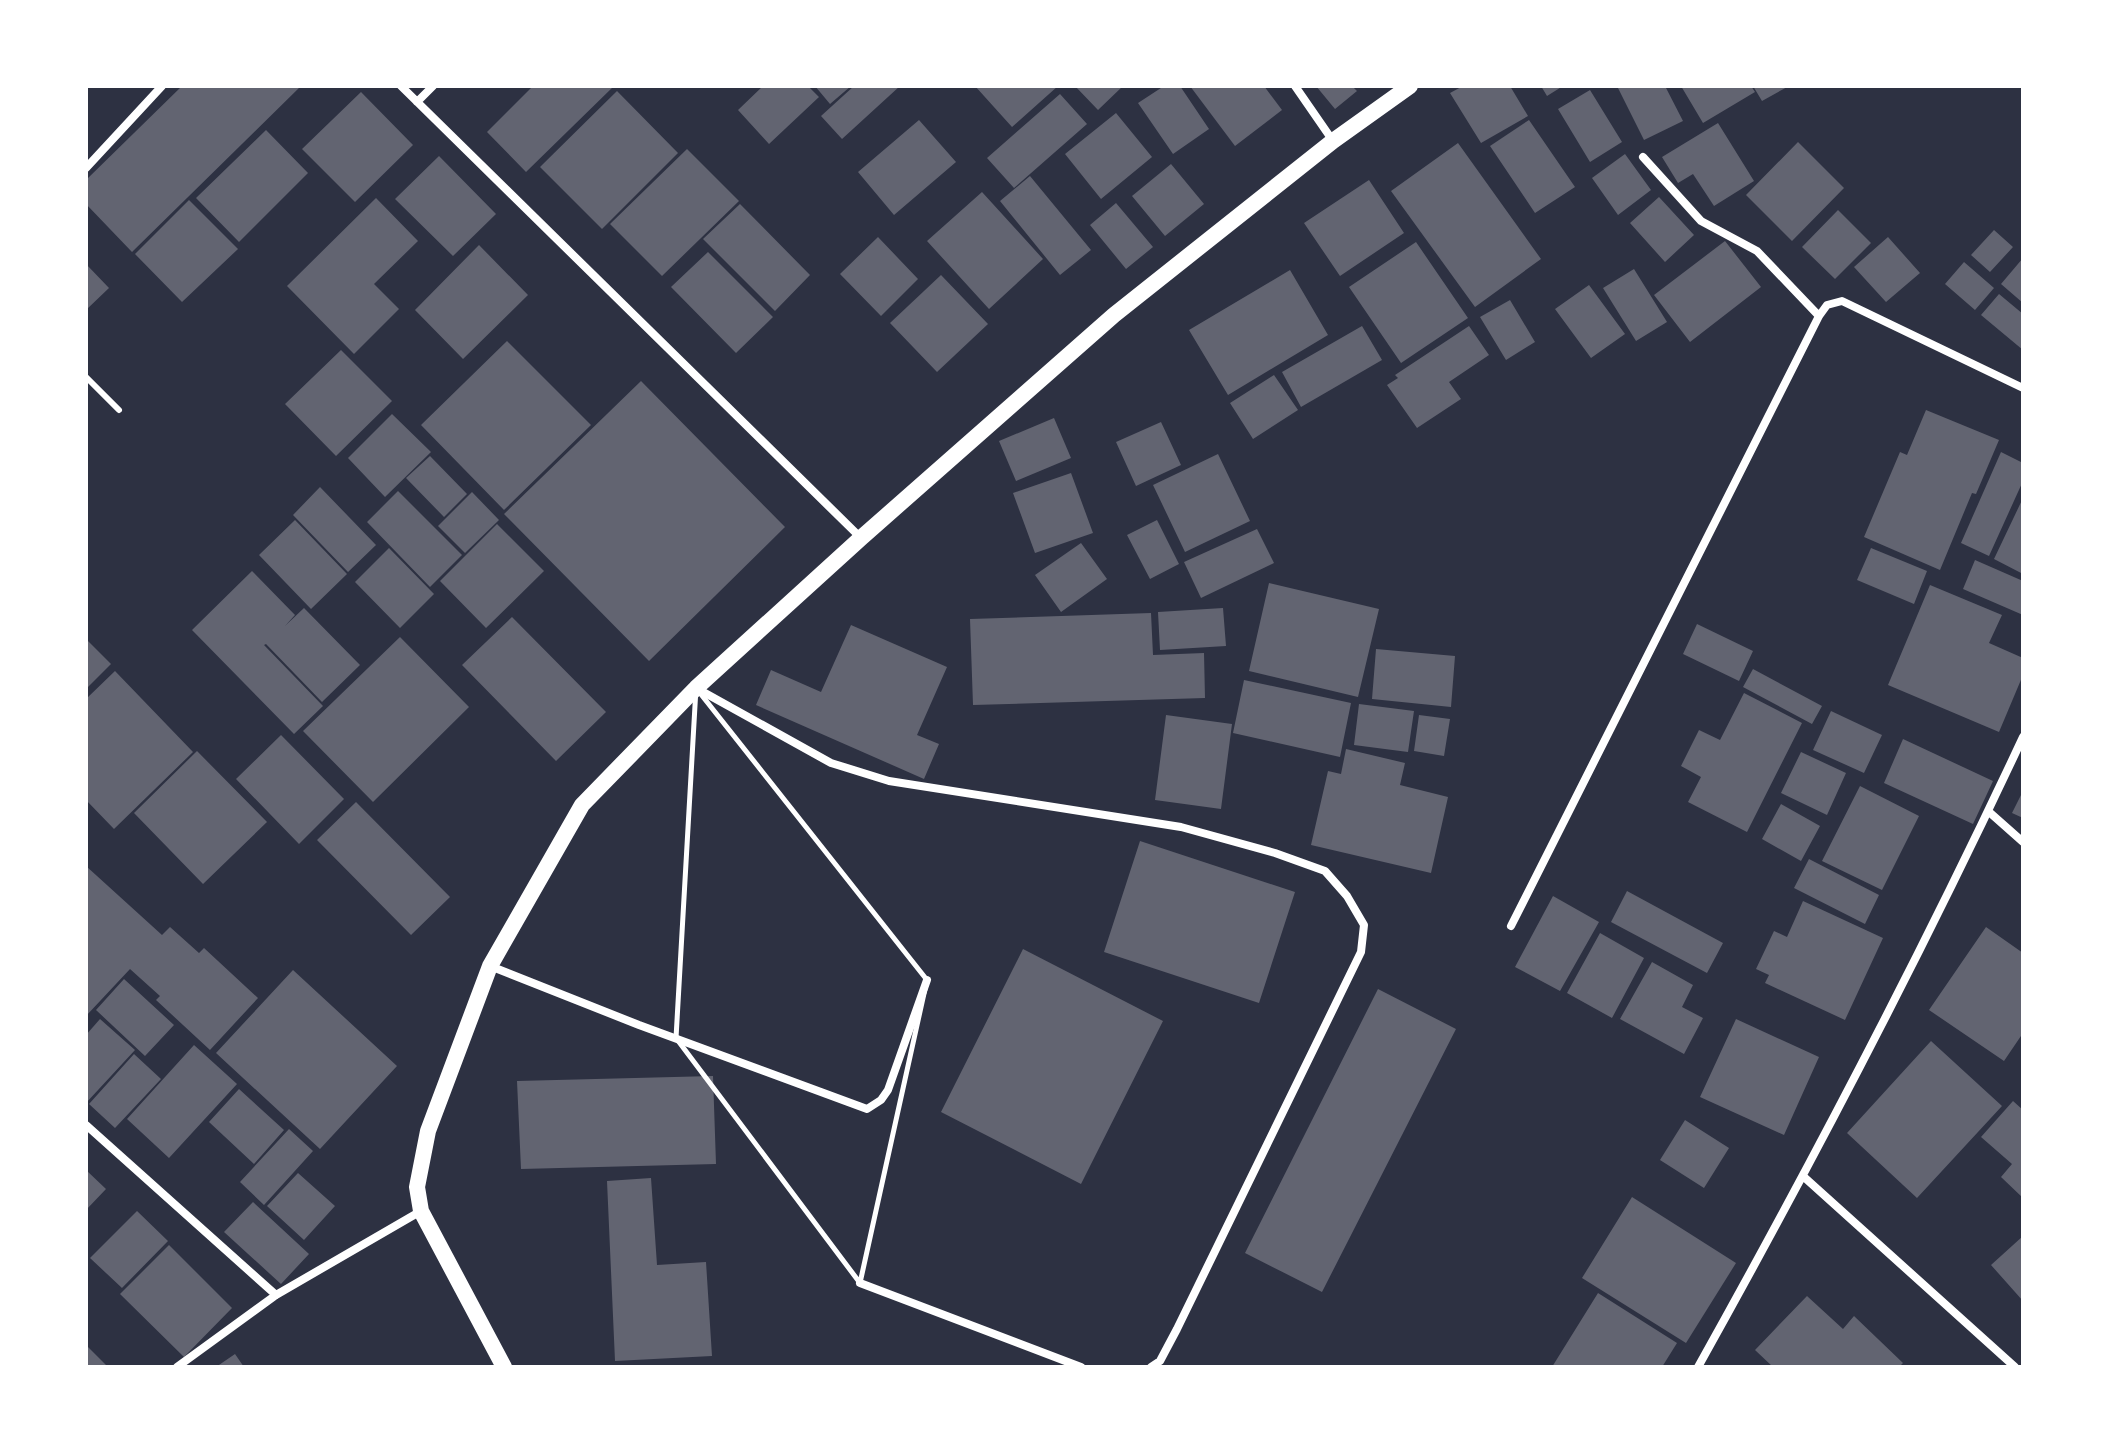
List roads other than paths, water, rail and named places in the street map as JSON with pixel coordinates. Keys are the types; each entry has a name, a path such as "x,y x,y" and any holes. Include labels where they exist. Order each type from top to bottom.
{"main road":[{"path":"504,1367 421,1211 417,1187 428,1131 490,966 582,805 696,688 1114,315 1333,141 1410,86"}],"street":[{"path":"86,168 162,86"},
{"path":"401,86 861,538"},
{"path":"417,102 433,86"},
{"path":"1295,86 1333,141"},
{"path":"1643,157 1701,221 1757,251 1819,316"},
{"path":"1511,926 1827,305 1842,301 2023,388"},
{"path":"696,688 831,763 860,773 889,781 1181,827 1275,853 1325,871 1347,896 1364,925 1361,952 1177,1329 1160,1361 1151,1367"},
{"path":"1698,1367 1804,1177 2023,737"},
{"path":"1988,811 2023,842"},
{"path":"490,966 867,1109 881,1100 888,1090 927,980"},
{"path":"86,1125 276,1295"},
{"path":"1804,1177 2009,1365"},
{"path":"177,1367 276,1295 421,1211"},
{"path":"860,1283 1081,1367"}],"lane":[{"path":"86,377 119,410"}]}
